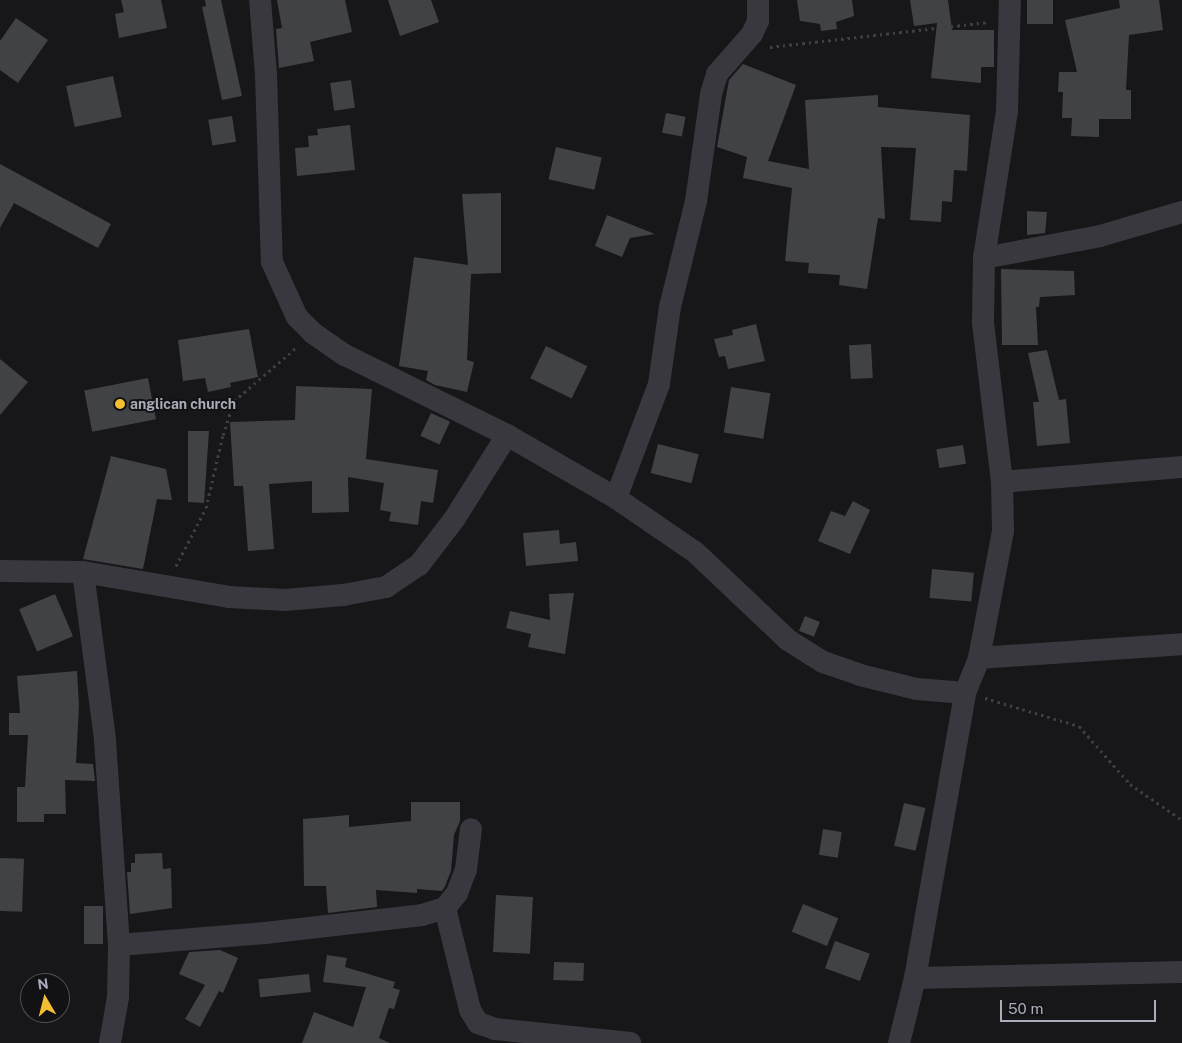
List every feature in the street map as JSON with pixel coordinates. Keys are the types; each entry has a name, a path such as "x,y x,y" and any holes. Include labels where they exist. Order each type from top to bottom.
{"street":[{"path":"260,0 266,76 272,262 298,317 313,333 345,355 506,435 616,498 695,552 788,640 823,662 860,675 917,689 965,693"},
{"path":"616,498 659,384 670,306 696,201 711,94 717,74 735,50 752,34 758,21 758,0"},
{"path":"900,1043 916,978 965,693 979,658 1003,531 1002,482 983,322 984,258 1007,111 1010,10"},
{"path":"984,258 1100,236 1182,212"},
{"path":"0,572 83,572 229,597 285,600 343,595 386,587 420,565 455,518 506,435"},
{"path":"1002,482 1182,466"},
{"path":"83,572 105,740 119,945 118,997 110,1043"},
{"path":"979,658 1182,644"},
{"path":"119,945 285,931 422,915 445,908 457,893 466,869 470,829"},
{"path":"445,908 470,1010 478,1023 495,1029 630,1043"},
{"path":"916,978 1182,972"}],"path":[{"path":"735,50 947,29 1010,10"},
{"path":"166,587 206,508 223,435 234,401 313,333"},
{"path":"965,693 1079,726 1130,784 1182,820"}],"building":[{"path":"121,0 161,0 167,28 119,38 115,14 124,12"},
{"path":"205,0 221,0 242,96 222,100 202,7 206,6"},
{"path":"277,0 345,0 352,32 310,42 314,61 279,68 276,29 282,28"},
{"path":"388,0 431,0 439,22 400,36"},
{"path":"797,0 852,0 854,16 836,22 837,29 821,31 820,24 800,21"},
{"path":"910,0 948,0 952,30 994,30 994,67 981,67 981,83 931,78 937,23 914,26"},
{"path":"1027,0 1053,0 1053,24 1027,24"},
{"path":"1119,0 1159,0 1163,30 1129,35 1126,90 1131,90 1131,119 1099,119 1099,137 1071,136 1072,118 1062,118 1063,92 1058,92 1059,72 1077,72 1065,20 1120,8"},
{"path":"16,18 48,40 18,83 0,70 0,41"},
{"path":"743,64 796,85 768,161 809,169 805,100 878,95 878,107 970,115 967,171 954,170 952,202 942,201 941,222 910,220 916,148 881,147 885,219 878,218 867,289 839,285 840,275 808,273 809,263 785,261 792,188 743,178 747,157 717,147 729,80"},
{"path":"113,76 122,117 75,127 66,86"},
{"path":"351,80 355,108 334,111 330,83"},
{"path":"666,113 686,117 682,136 662,133"},
{"path":"232,116 236,142 212,145 208,120"},
{"path":"350,125 355,170 297,176 295,148 309,147 308,136 318,135 317,129"},
{"path":"556,147 602,158 594,190 549,179"},
{"path":"0,164 111,224 98,248 14,203 0,228"},
{"path":"501,193 501,273 471,274 467,360 474,362 467,392 435,385 426,380 428,371 399,366 414,257 468,265 462,194"},
{"path":"1027,211 1047,212 1045,233 1027,235"},
{"path":"607,215 655,234 630,238 622,257 595,246"},
{"path":"1001,269 1074,271 1075,295 1040,297 1039,307 1036,307 1038,345 1002,345"},
{"path":"756,324 765,361 728,369 725,356 719,357 714,339 733,335 732,330"},
{"path":"249,329 258,377 230,383 231,387 208,392 205,378 183,381 178,340"},
{"path":"871,344 873,378 851,379 849,345"},
{"path":"546,346 587,366 572,399 530,378"},
{"path":"1047,350 1059,400 1066,399 1070,443 1037,446 1033,402 1039,402 1028,353"},
{"path":"0,359 28,382 0,415"},
{"name":"anglican church","path":"148,378 156,419 92,432 84,390"},
{"path":"296,386 372,389 366,459 438,470 433,503 421,501 418,525 389,521 391,512 380,510 384,483 348,477 349,512 312,513 312,481 269,484 274,549 248,551 243,486 234,486 230,422 295,420"},
{"path":"731,387 771,393 763,439 724,432"},
{"path":"431,413 450,422 439,445 420,436"},
{"path":"188,431 209,431 204,503 188,502"},
{"path":"658,444 699,454 691,483 651,473"},
{"path":"963,445 966,464 939,468 936,449"},
{"path":"111,456 166,469 172,500 157,499 143,569 83,559"},
{"path":"853,501 870,510 850,554 818,541 831,511 845,516"},
{"path":"559,530 560,544 576,542 578,561 526,566 523,533"},
{"path":"932,569 974,573 971,602 929,598"},
{"path":"574,593 565,654 528,647 531,634 506,628 510,611 550,620 549,594"},
{"path":"55,594 73,636 37,652 19,609"},
{"path":"805,616 820,622 814,637 799,631"},
{"path":"77,671 79,706 76,763 93,764 95,781 65,780 66,814 44,814 44,822 17,822 17,787 25,787 28,735 9,735 9,713 20,713 17,676"},
{"path":"411,802 460,802 460,821 454,835 451,871 442,891 417,889 417,893 376,890 377,907 328,913 326,886 304,886 303,819 349,815 349,827 411,821"},
{"path":"904,803 925,808 916,851 894,846"},
{"path":"823,829 842,832 838,858 819,855"},
{"path":"162,853 163,869 171,868 172,908 130,914 127,872 131,872 131,863 135,863 135,854"},
{"path":"0,858 24,859 22,912 0,911"},
{"path":"496,895 533,897 530,954 493,952"},
{"path":"803,904 838,918 827,946 792,932"},
{"path":"84,906 103,906 103,944 84,944"},
{"path":"835,941 870,954 860,981 825,968"},
{"path":"220,950 238,958 223,993 219,991 200,1027 185,1019 205,985 179,974 189,952"},
{"path":"327,955 347,958 345,967 395,982 393,988 400,990 394,1009 389,1008 379,1038 390,1043 302,1043 314,1012 353,1027 366,987 323,982"},
{"path":"554,962 584,963 583,981 553,980"},
{"path":"309,974 311,992 260,997 258,979"}],"place":[{"name":"anglican church","path":"120,404"}]}
